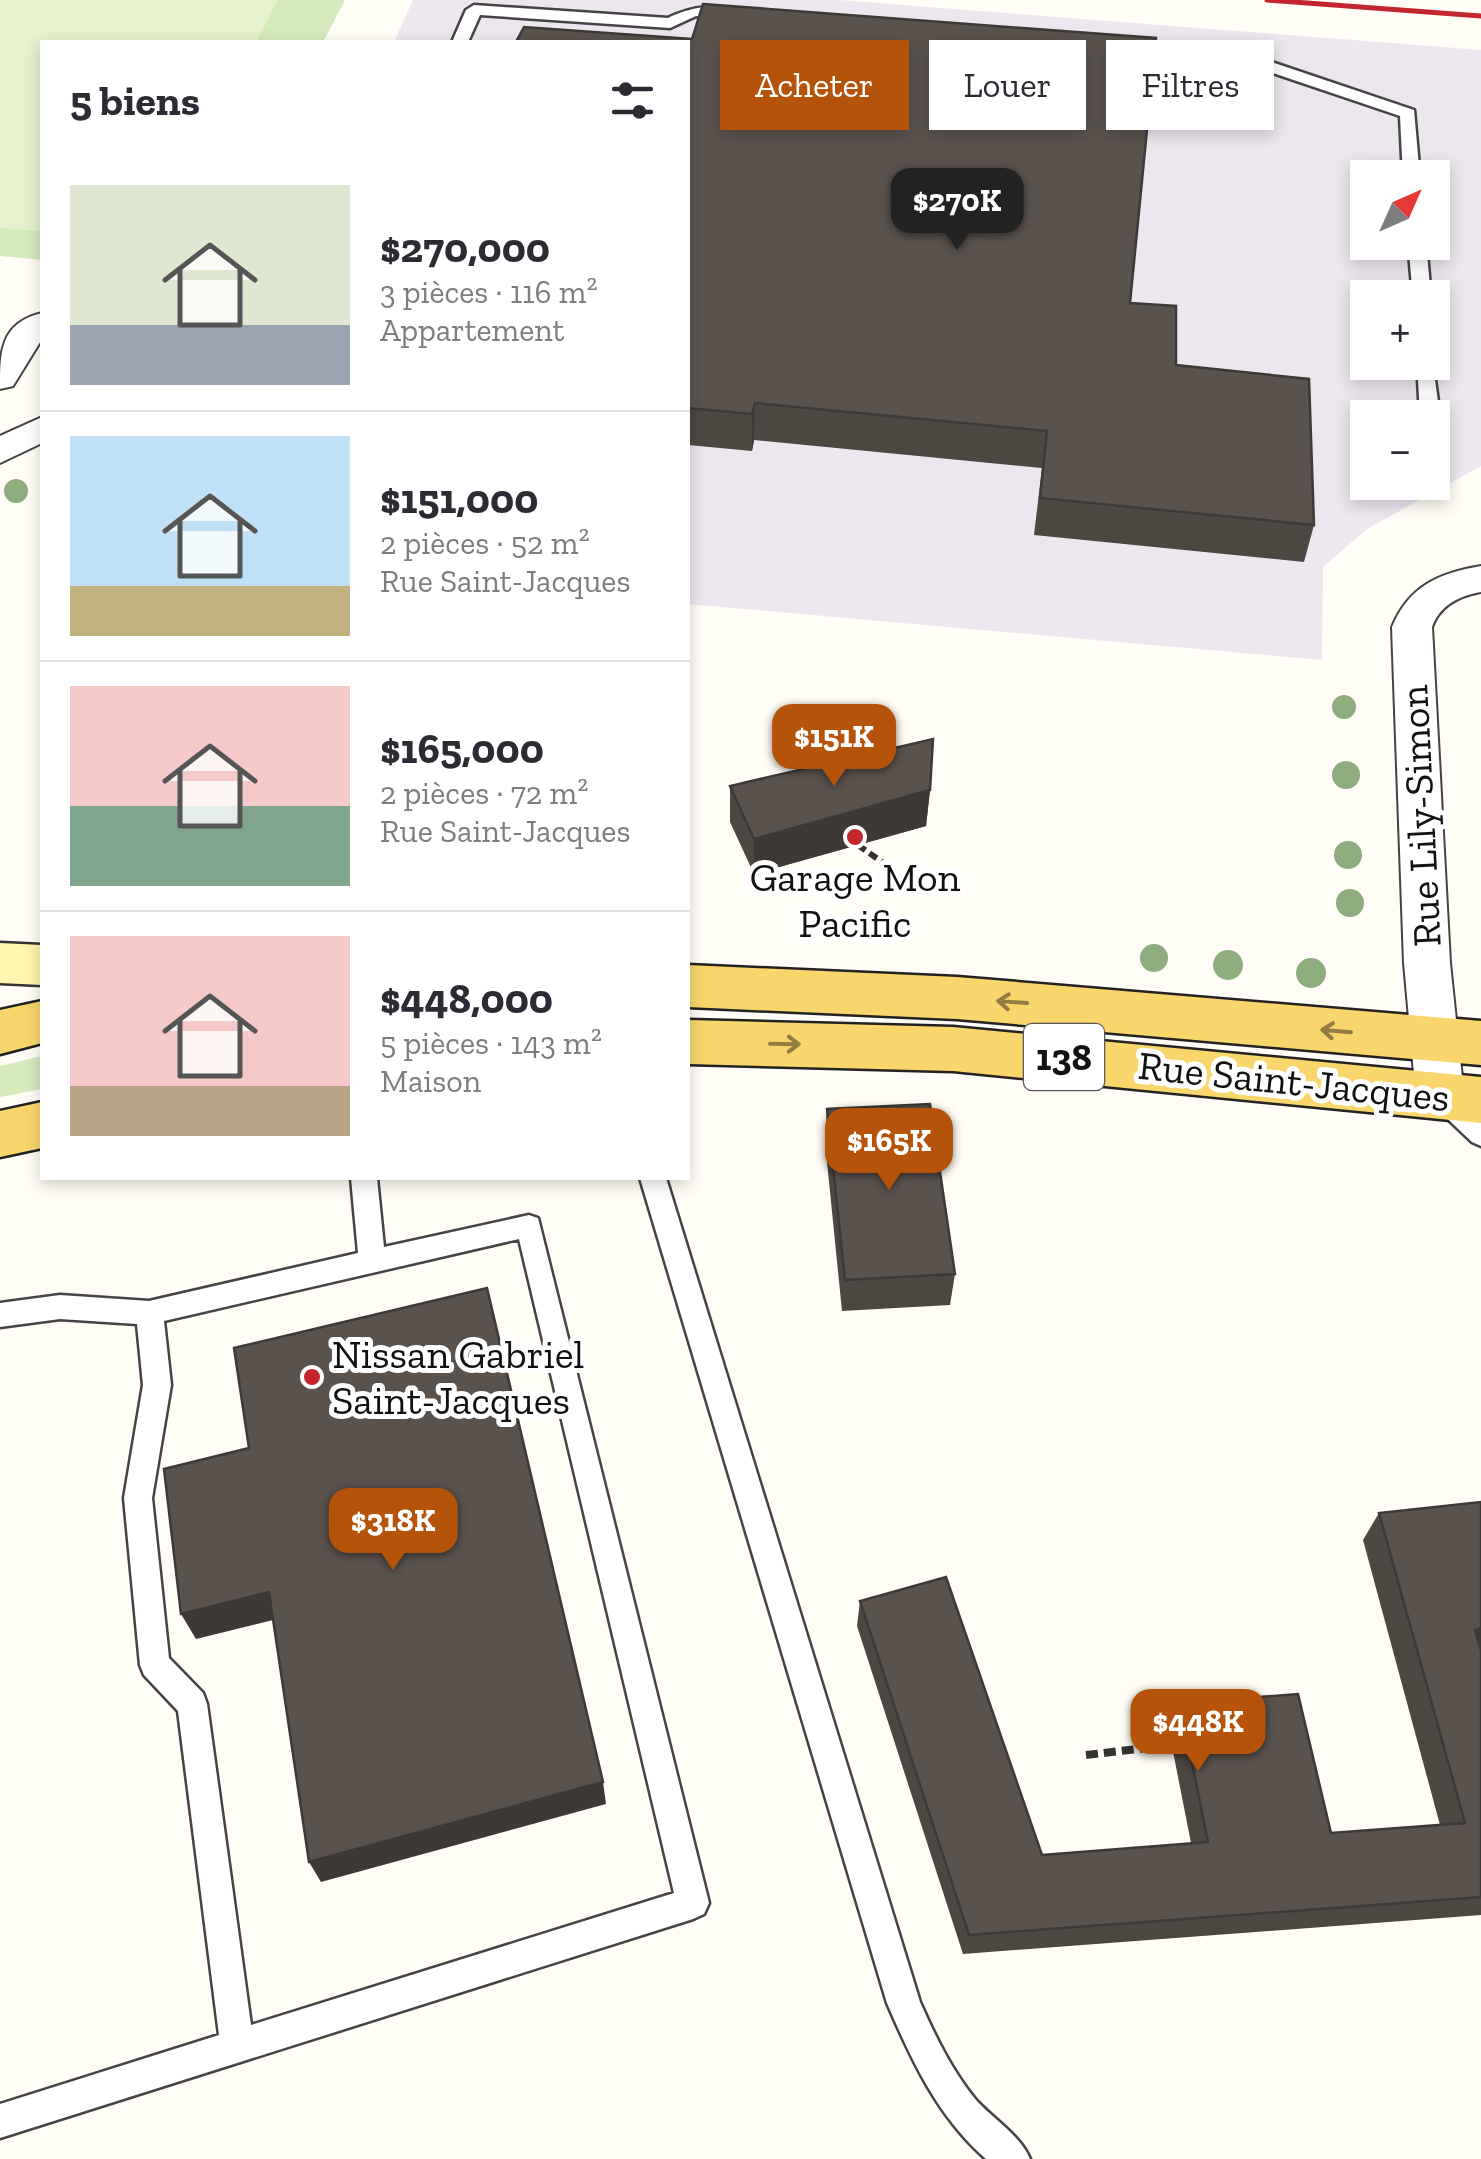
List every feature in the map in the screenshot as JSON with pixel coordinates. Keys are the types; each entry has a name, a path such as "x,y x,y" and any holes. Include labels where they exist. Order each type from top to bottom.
{"main road":[{"path":"0,963 40,964"},
{"name":"Rue Saint-Jacques","path":"690,986 956,998 1457,1041"},
{"path":"0,1032 40,1022"},
{"name":"Rue Saint-Jacques","path":"690,1042 953,1048 1460,1098"},
{"path":"0,1134 40,1125"}],"street":[{"path":"0,378 25,336 40,325"},
{"path":"0,451 40,429"},
{"name":"Rue Lily-Simon","path":"1460,1098 1412,628 1424,601 1437,592 1481,578"}],"lane":[{"path":"461,40 474,10 670,23 694,11 754,16"},
{"path":"1274,67 1408,112 1411,160"},
{"path":"1460,1098 1481,1135"},
{"path":"364,1180 372,1261"},
{"path":"654,1180 904,2003 922,2048 950,2098 982,2134 1013,2159"},
{"path":"0,1314 60,1306 149,1313 529,1226 693,1903 0,2121"},
{"path":"149,1313 157,1385 138,1498 155,1666 192,1704 238,2047"}],"path":[{"path":"858,845 882,862"},
{"path":"1086,1755 1172,1745 1176,1765"}],"shaded area":[{"path":"413,0 840,0 1481,50 1481,466 1450,483 1450,400 1350,400 1350,500 1419,500 1367,529 1323,567 1322,660 690,604 690,40 395,40"}],"green space":[{"path":"0,0 345,0 324,40 40,40 40,260 0,256"},
{"path":"0,0 278,0 257,40 40,40 40,231 0,228"},
{"path":"40,1056 40,1089 0,1097 0,1066"}],"building":[{"path":"703,4 1156,38 1106,40 1106,130 1147,130 1130,303 1176,306 1176,365 1309,379 1314,525 1040,498 1047,431 755,403 752,414 690,408 690,40 517,40 524,27 692,39"},
{"path":"933,739 930,790 754,839 730,786"},
{"path":"930,1104 955,1274 845,1280 827,1109"},
{"path":"487,1288 603,1782 309,1862 269,1592 181,1614 164,1469 249,1448 234,1348"},
{"path":"1481,1502 1481,1628 1475,1630 1481,1651 1481,1897 969,1935 860,1601 946,1577 1042,1855 1208,1842 1180,1703 1298,1694 1331,1833 1465,1823 1379,1513"}],"railway":[{"path":"1267,0 1481,16"}],"place":[{"name":"Garage Mon Pacific","path":"855,837"},
{"name":"Nissan Gabriel Saint-Jacques","path":"312,1377"}]}
